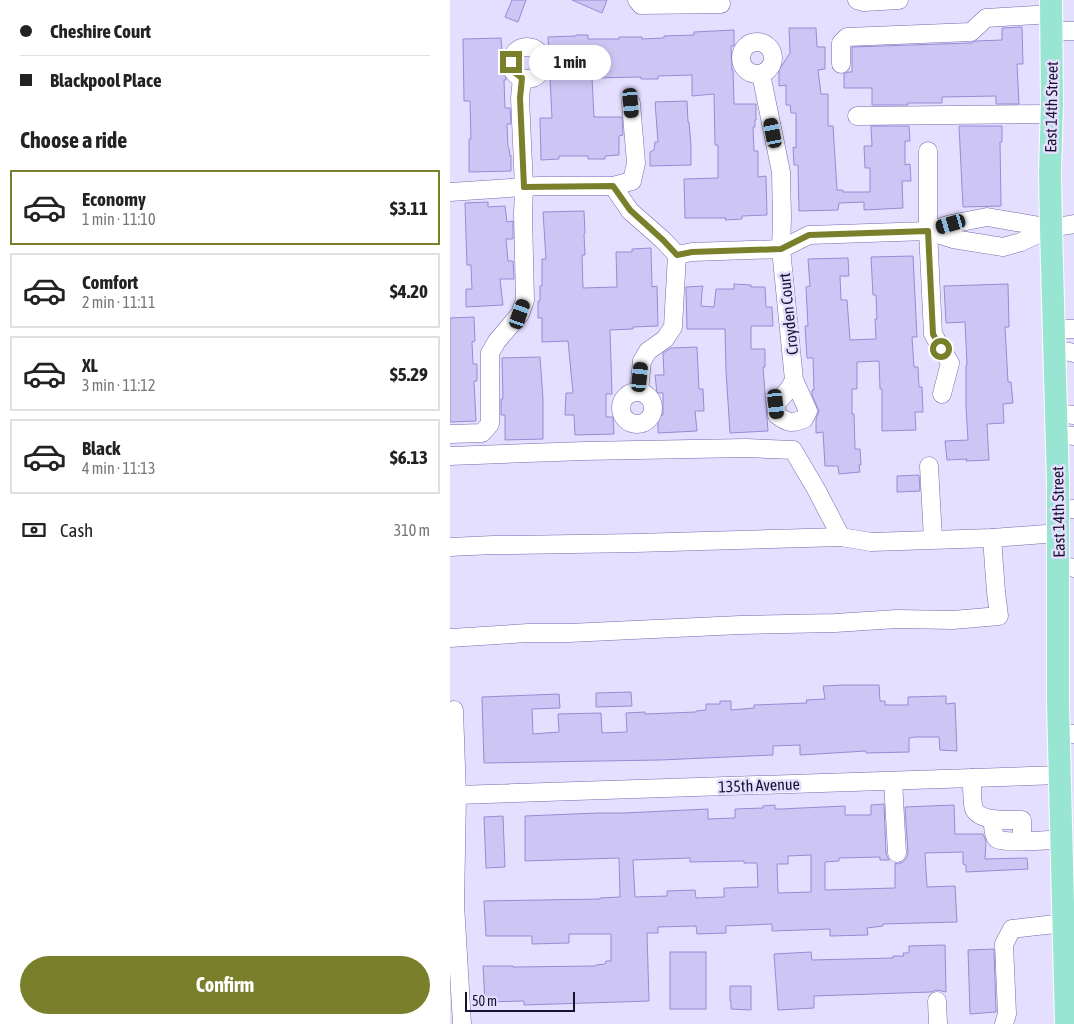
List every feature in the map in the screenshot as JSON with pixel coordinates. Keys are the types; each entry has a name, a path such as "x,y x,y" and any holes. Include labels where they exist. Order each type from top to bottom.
{"main road":[{"name":"East 14th Street","path":"1052,15 1050,228 1064,340 1066,509 1059,533 1066,567 1067,733 1062,839 1064,922 1070,995 1066,1024"}],"street":[{"path":"637,0 641,5 721,4"},
{"path":"857,0 864,2 899,0"},
{"path":"841,64 841,43 847,37 971,32 986,18 1052,15 1074,31"},
{"name":"Croyden Court","path":"761,74 781,172 781,249 794,380"},
{"path":"450,434 482,432 490,424 490,352 520,314 525,300 524,187 520,98 522,78"},
{"path":"450,192 524,187 613,186 632,181 636,163 631,103"},
{"path":"857,116 1052,114"},
{"path":"928,151 928,231 933,334 950,363 942,394"},
{"path":"613,186 630,210 677,255 673,327 665,339 648,351 642,361 639,392"},
{"path":"677,255 692,252 781,249 809,235 928,231 951,224 987,217 1050,228"},
{"path":"928,231 953,239 1003,247 1021,242 1050,228 1074,224"},
{"path":"450,456 746,448 793,450 816,488 841,536"},
{"path":"929,466 933,539"},
{"path":"450,547 493,544 636,543 841,536 871,542 992,538 1059,533"},
{"path":"450,638 740,625 836,624 897,619 953,620 999,616 992,538"},
{"path":"454,710 457,796 452,904 462,1024"},
{"name":"135th Avenue","path":"457,796 972,778 1065,777"},
{"path":"972,778 974,809 977,813 993,820 1022,820 1022,841"},
{"path":"893,781 897,853"},
{"path":"993,820 994,834 997,839 1002,841 1062,839"},
{"path":"1004,1024 1007,1014 1004,944 1012,929 1064,922"},
{"path":"937,1001 938,1024"}],"building":[{"path":"512,0 526,0 518,22 505,17"},
{"path":"572,0 607,0 602,13"},
{"path":"1022,27 1023,64 1017,64 1019,104 996,104 996,96 942,97 942,103 872,105 872,88 844,88 844,74 852,72 852,47 971,43 976,41 1002,40 1002,28"},
{"path":"789,28 816,28 817,47 825,47 825,69 818,70 821,94 828,94 828,126 833,126 837,190 843,190 843,192 870,192 870,168 865,168 864,146 872,146 871,126 909,126 910,141 905,141 905,165 910,164 911,181 902,181 903,208 864,210 864,202 839,203 838,210 799,211 798,165 794,165 793,147 796,148 796,113 791,113 790,105 786,105 786,85 779,86 779,70 790,53"},
{"path":"734,30 734,46 731,46 734,104 756,104 756,120 755,127 753,127 754,151 758,151 758,177 766,176 767,215 742,216 742,219 725,220 726,218 685,218 684,179 718,178 718,145 715,145 714,94 692,96 692,75 658,76 658,79 641,79 641,77 592,78 594,117 622,117 623,135 619,136 619,155 605,156 605,159 588,159 588,156 559,156 559,159 541,160 540,118 552,118 550,78 555,77 554,52 549,52 548,37 588,35 588,39 642,37 642,39 694,35 694,32"},
{"path":"501,38 503,62 505,62 505,108 510,108 511,124 507,124 511,171 469,172 469,139 471,139 470,101 464,101 463,39"},
{"path":"687,101 691,165 650,166 650,152 654,150 655,142 658,142 655,102"},
{"path":"959,126 1002,126 1002,142 1000,142 1001,206 963,207"},
{"path":"488,202 488,207 505,206 507,222 513,221 513,239 506,239 508,261 513,261 514,279 500,279 503,305 466,307 466,289 472,289 471,265 467,265 465,203"},
{"path":"584,211 585,255 582,255 583,288 617,287 616,252 632,252 632,249 651,248 652,287 657,286 658,326 610,330 612,394 606,394 606,417 613,417 614,434 575,435 574,415 565,415 566,393 573,393 568,341 542,342 542,318 538,318 538,301 540,301 540,286 542,286 542,259 546,259 543,212"},
{"path":"913,256 917,337 912,337 914,367 918,367 919,387 922,387 923,412 915,412 916,430 882,431 882,389 880,389 879,361 857,362 857,389 852,389 852,414 854,414 855,449 860,449 860,472 839,474 838,466 825,466 823,432 816,433 816,419 819,411 812,395 812,390 814,390 813,358 807,358 805,326 808,326 806,287 810,286 808,259 848,258 849,276 840,276 841,300 847,300 850,340 876,339 876,295 873,295 871,257"},
{"path":"734,284 765,287 766,307 772,307 773,326 751,326 751,349 765,349 765,367 763,367 768,431 730,433 725,329 687,329 686,287 703,286 701,306 714,307 716,289 734,289"},
{"path":"1008,284 1009,327 1005,327 1008,382 1011,382 1013,403 1003,404 1004,423 987,424 989,460 947,460 945,441 968,440 966,406 967,365 965,322 946,323 944,286"},
{"path":"474,317 475,341 472,342 473,364 477,364 477,381 474,381 476,421 450,422 450,318"},
{"path":"697,347 699,389 703,389 704,411 695,411 697,431 658,433 658,416 663,415 663,393 657,393 655,375 664,375 663,353 671,348"},
{"path":"540,357 543,439 505,440 505,415 501,415 501,399 503,399 502,358"},
{"path":"919,475 920,491 897,492 897,476"},
{"path":"879,685 880,701 885,701 885,705 908,705 908,697 946,696 946,704 955,703 957,751 940,750 939,737 915,737 909,738 909,752 866,753 866,751 800,755 800,745 773,746 773,755 660,760 484,763 482,697 559,694 560,708 532,709 533,734 559,732 558,714 601,713 602,733 627,732 626,713 696,712 706,710 706,704 720,704 720,701 731,701 731,710 754,708 754,705 807,703 806,700 825,699 823,686"},
{"path":"631,692 632,706 596,707 596,693"},
{"path":"884,804 886,854 889,860 880,860 880,857 839,858 839,861 825,862 825,890 895,888 895,863 903,862 908,853 905,807 954,805 955,834 983,834 986,841 985,859 1027,858 1028,869 966,872 966,865 963,864 963,852 925,853 927,887 955,886 957,922 883,924 883,926 867,928 868,935 830,936 830,929 772,931 772,924 726,926 726,933 697,934 696,926 658,927 658,933 647,933 649,1001 524,1005 524,1001 485,1002 483,966 596,966 605,964 606,961 611,961 611,934 569,934 569,943 532,944 532,936 486,936 484,901 620,897 619,858 525,861 525,816 708,809 708,819 735,818 735,809 763,808 763,806 775,805 775,809 845,806 845,815 871,815 871,805","holes":["811,855 811,892 778,893 777,864 788,864 788,856","690,858 690,862 744,861 744,863 757,863 758,887 724,888 724,897 696,898 695,890 667,891 667,896 635,897 633,860"]},
{"path":"503,816 505,867 486,868 484,817"},
{"path":"945,945 946,992 937,990 931,992 814,996 814,1008 778,1010 774,954 811,952 812,960 893,958 893,956 904,956 903,953 909,953 909,946"},
{"path":"994,949 996,1012 970,1014 968,950"},
{"path":"670,952 706,952 706,1009 670,1009"},
{"path":"730,986 751,986 751,1010 731,1009"}],"route":[{"path":"511,62 514,72 522,78 520,98 524,187 613,186 630,210 677,255 692,252 781,249 809,235 928,231 933,334 941,349"}]}
